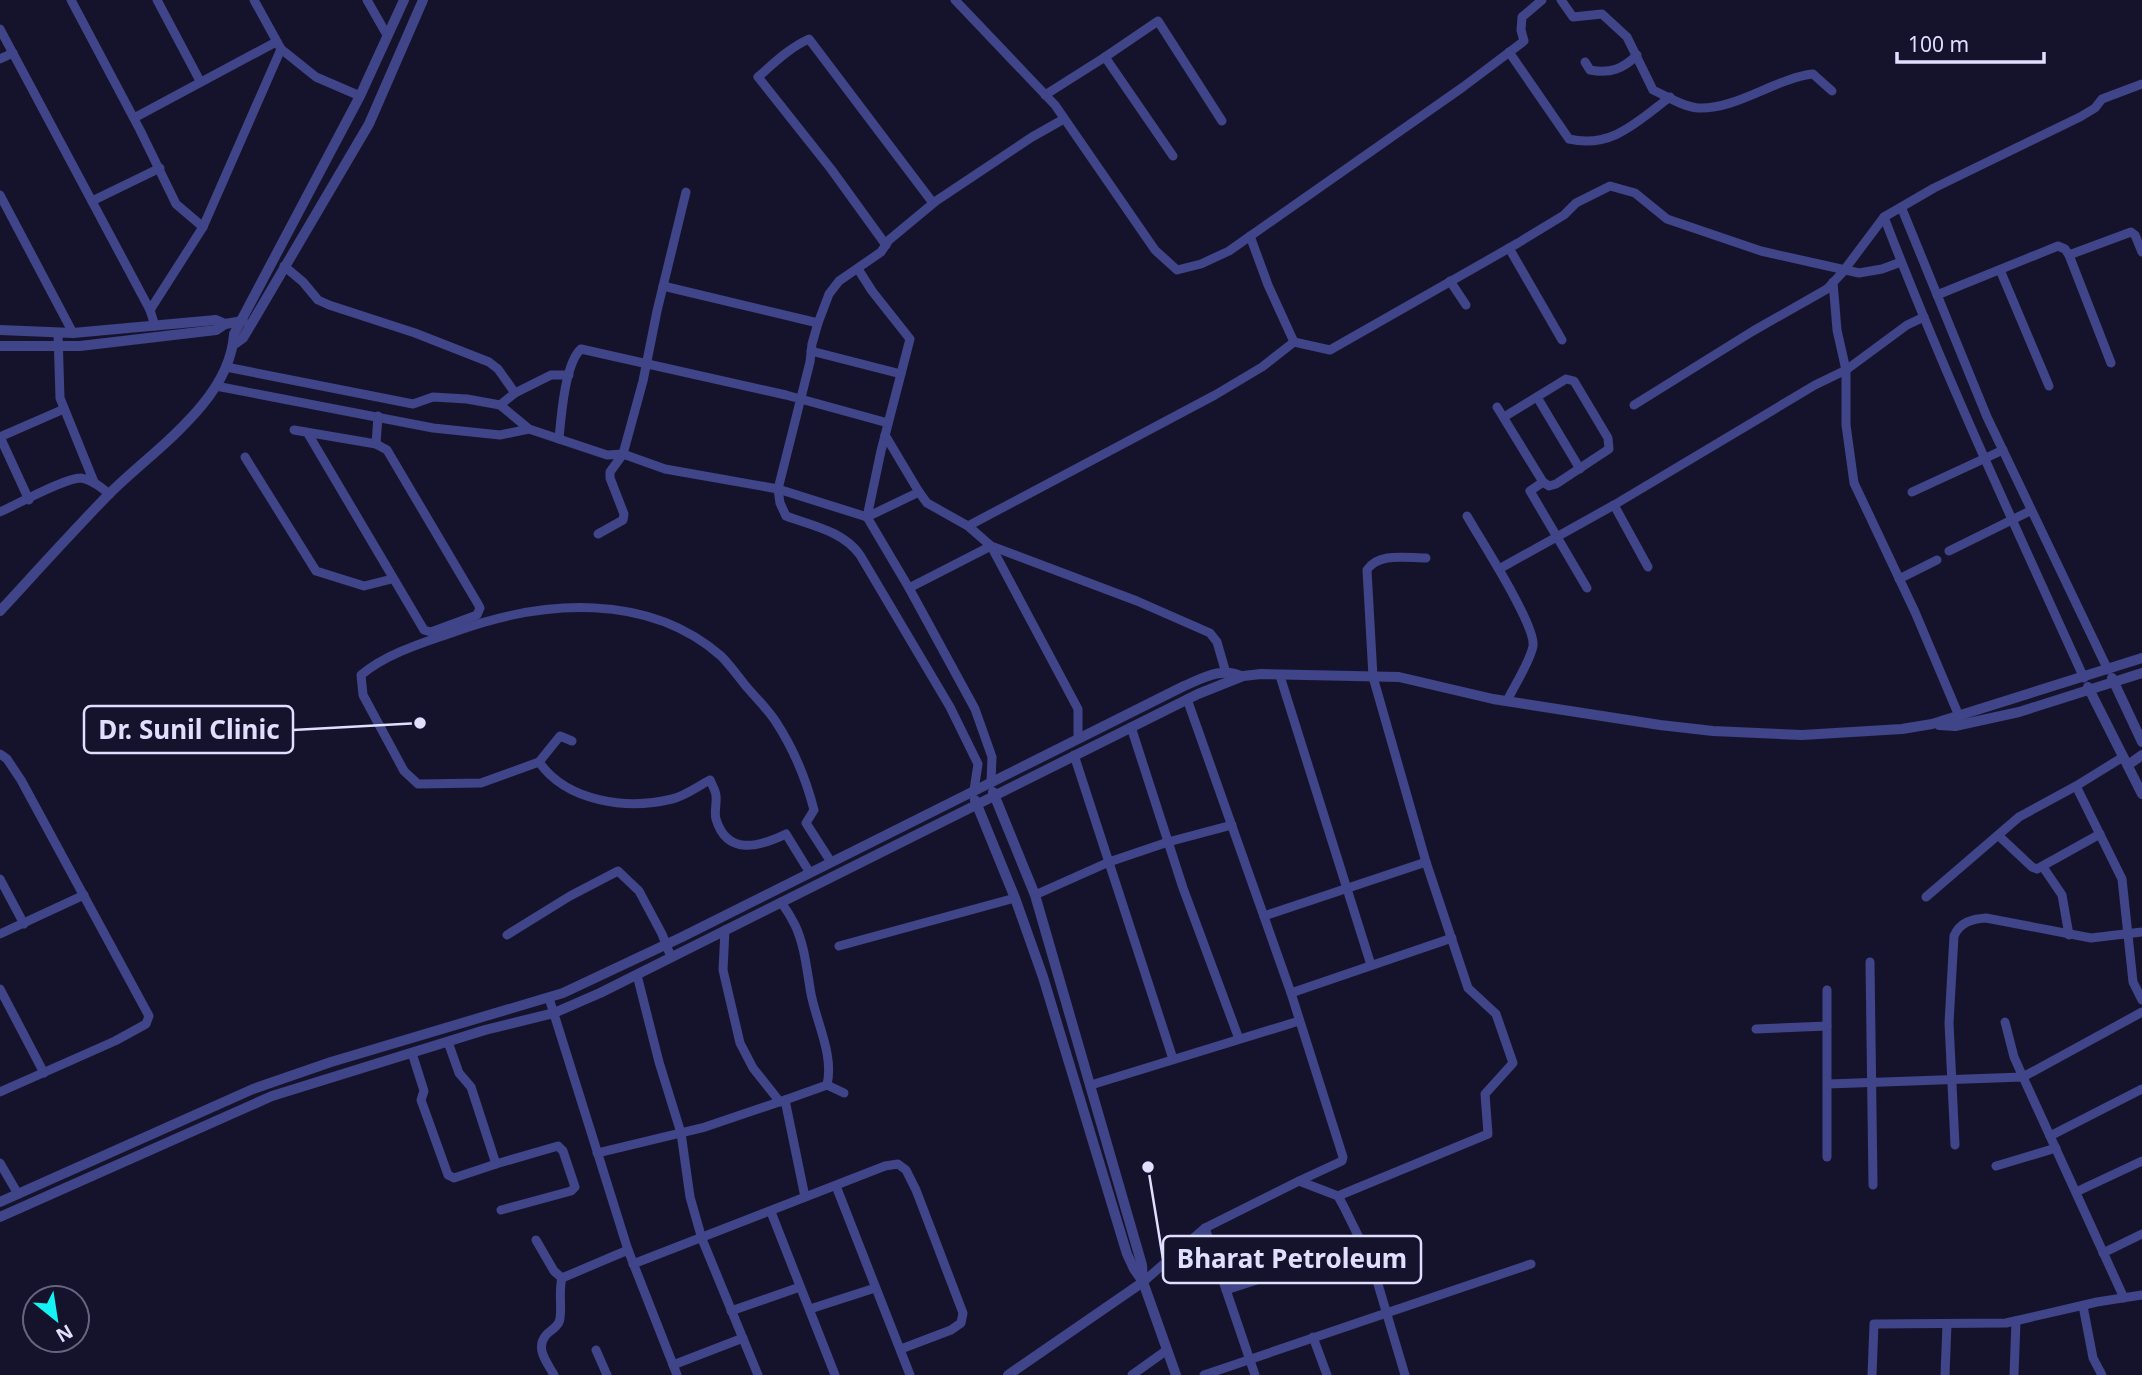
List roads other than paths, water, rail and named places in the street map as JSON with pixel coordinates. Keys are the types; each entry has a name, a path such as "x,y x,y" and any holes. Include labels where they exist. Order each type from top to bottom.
{"street":[{"path":"71,0 160,168 176,204 203,227"},
{"path":"157,0 200,81"},
{"path":"254,0 278,45 316,76 360,96"},
{"path":"368,0 387,35"},
{"path":"0,611 110,494 184,426 216,386 233,345 243,338 247,321 360,96 404,0"},
{"path":"0,346 80,346 216,330 225,324 247,321 284,266 369,124 423,0"},
{"path":"955,0 1045,95 1155,250 1177,270 1201,264 1229,251 1463,87 1524,41 1522,17 1542,0"},
{"path":"1560,0 1573,17 1602,14 1627,37 1653,90 1699,108 1723,104 1813,74 1832,91"},
{"path":"1045,95 1158,21 1222,121"},
{"path":"0,29 150,310 155,326"},
{"path":"886,245 831,169 758,77 774,62 809,39 933,203"},
{"path":"134,118 200,81 278,45"},
{"path":"150,310 203,227 278,45"},
{"path":"1508,52 1569,139 1581,142 1614,137 1670,97"},
{"path":"0,59 13,53"},
{"path":"1585,62 1590,70 1618,70 1637,55"},
{"path":"1105,57 1173,156"},
{"path":"1634,405 1753,331 1827,289 1845,270 1884,218 1934,188 2080,117 2102,99 2142,83"},
{"path":"1064,119 1042,130 933,203 915,216 881,252 839,281 829,294 818,323 778,489 786,516 833,532 854,546 950,707 978,764 974,790 976,805 1015,898 1043,977 1127,1254 1133,1269 1143,1282"},
{"path":"92,201 160,168"},
{"path":"1294,342 1331,350 1508,248 1563,215 1576,203 1610,186 1636,193 1667,219 1760,251 1859,273 1901,262"},
{"path":"598,534 623,520 624,514 609,475 623,454 686,192"},
{"path":"0,195 73,333"},
{"path":"1902,209 2030,511 2142,742"},
{"path":"1884,218 2012,520 2084,678 2142,794"},
{"path":"2069,255 2131,232 2142,252"},
{"path":"1250,236 1268,285 1294,342"},
{"path":"1937,295 2058,246 2065,249 2069,255 2111,363"},
{"path":"1508,248 1562,340"},
{"path":"284,266 303,282 318,300 483,358 498,369 515,393"},
{"path":"858,269 910,339 867,517"},
{"path":"2000,270 2049,386"},
{"path":"1450,281 1466,305"},
{"path":"1833,282 1837,330 1846,370 1846,425 1854,484 1899,579 1958,719"},
{"path":"663,286 818,323"},
{"path":"1499,569 1614,505 1815,385 1846,370 1907,325 1924,317"},
{"path":"0,330 58,334 216,320 225,324"},
{"path":"58,334 60,398 94,482"},
{"path":"968,526 1215,395 1262,367 1294,342"},
{"path":"559,439 569,375 576,353 581,349 888,423"},
{"path":"811,351 901,374"},
{"path":"226,367 413,404 433,397 500,405 529,429 607,455 623,454 665,469 778,489 867,517 975,709 992,757 993,796 1035,895 1142,1265 1143,1282 1176,1375"},
{"path":"500,405 515,393 551,375 569,375"},
{"path":"1497,407 1544,482 1552,486 1609,449 1609,442 1574,381 1566,379 1504,417"},
{"path":"216,386 433,428 500,435 529,429"},
{"path":"1536,397 1580,469"},
{"path":"410,422 413,404"},
{"path":"29,500 0,437 64,409"},
{"path":"376,444 378,416"},
{"path":"294,430 307,432 376,444 387,450 478,604 480,612 471,618 428,632 421,626 307,432"},
{"path":"885,436 927,503 968,526 991,546 1200,627 1210,633 1217,642 1226,677"},
{"path":"1912,492 2003,450"},
{"path":"245,457 316,571 365,586 392,579"},
{"path":"0,512 64,482 80,478 94,482 110,494"},
{"path":"1544,482 1530,491 1587,588"},
{"path":"867,517 919,492"},
{"path":"1614,505 1648,567"},
{"path":"1949,551 2030,511"},
{"path":"1467,516 1532,632 1533,647 1507,701"},
{"path":"909,588 991,546"},
{"path":"991,546 1077,709 1078,738"},
{"path":"1338,1196 1488,1134 1485,1094 1513,1063 1496,1014 1468,988 1426,862 1373,677 1367,570 1372,561 1382,558 1426,558"},
{"path":"1899,579 1937,560"},
{"path":"572,741 560,736 539,762 481,783 442,786 418,784 404,772 363,695 361,675 374,664 438,638 488,620 530,611 566,607 608,608 637,613 676,627 720,656 775,721 808,788 814,810 806,823 831,862"},
{"path":"1958,719 2142,658"},
{"path":"0,1217 272,1096 448,1042 554,1013 637,975 1234,673 1243,676 1261,674 1399,677 1507,701 1660,725 1802,735 1902,729 2019,712 2142,673"},
{"path":"0,1202 253,1089 331,1062 549,998 667,945 1184,686 1211,674 1226,677"},
{"path":"1280,676 1371,965"},
{"path":"1008,1375 1143,1282 1205,1228 1342,1161 1343,1157 1291,993 1187,699"},
{"path":"1131,727 1182,888 1238,1039"},
{"path":"0,754 7,759 21,779 149,1016 146,1024 0,1092"},
{"path":"1074,755 1173,1059"},
{"path":"1926,897 2020,817 2076,786 2142,755"},
{"path":"539,762 547,773 578,794 606,801 645,804 674,799 710,780 716,794 715,817 724,835 744,846 763,845 786,834 810,873"},
{"path":"2076,786 2122,879 2133,982 2142,1000"},
{"path":"1035,895 1109,862 1168,842 1232,825"},
{"path":"1999,836 2032,867 2043,867 2100,834"},
{"path":"1264,916 1426,862"},
{"path":"2043,867 2062,895 2069,934"},
{"path":"507,935 570,896 618,871 639,891 671,957"},
{"path":"0,879 24,924"},
{"path":"0,934 85,895"},
{"path":"839,946 1015,898"},
{"path":"781,902 796,927 810,979 811,995 828,1058 830,1072 827,1085"},
{"path":"1955,1145 1950,1023 1954,936 1957,929 1975,919 1986,918 2091,938 2142,932"},
{"path":"725,930 723,970 740,1043 753,1068 783,1101 805,1197"},
{"path":"1291,993 1452,938"},
{"path":"1870,962 1873,1185"},
{"path":"637,975 659,1062 681,1133 691,1197 702,1239 758,1375"},
{"path":"0,989 44,1073"},
{"path":"1827,990 1827,1157"},
{"path":"549,998 628,1250 677,1375"},
{"path":"1828,1084 2023,1077 2142,1012"},
{"path":"1078,1089 1299,1021"},
{"path":"2005,1023 2010,1045 2023,1077 2124,1298"},
{"path":"1756,1029 1827,1026"},
{"path":"448,1042 459,1073 471,1087 495,1164"},
{"path":"412,1053 424,1091 421,1100 448,1175 454,1178 558,1146 563,1151 575,1187 571,1191 501,1210"},
{"path":"597,1153 681,1133 827,1085 844,1093"},
{"path":"2050,1136 2142,1089"},
{"path":"1996,1166 2056,1148"},
{"path":"2076,1192 2142,1161"},
{"path":"0,1163 24,1206"},
{"path":"633,1264 885,1166 898,1164 906,1170 916,1190 963,1313 961,1323 951,1330 901,1349"},
{"path":"1299,1181 1338,1196 1372,1264 1405,1375"},
{"path":"836,1186 910,1375"},
{"path":"771,1212 835,1375"},
{"path":"1205,1228 1255,1375"},
{"path":"2103,1253 2142,1234"},
{"path":"536,1240 554,1271 562,1278"},
{"path":"1226,1290 1363,1245"},
{"path":"554,1375 540,1351 543,1339 559,1322 561,1309 558,1291 562,1278 628,1250"},
{"path":"1204,1375 1531,1264"},
{"path":"731,1311 800,1287"},
{"path":"810,1309 876,1288"},
{"path":"1872,1375 1874,1324 2006,1324 2142,1295"},
{"path":"2083,1306 2093,1358 2102,1375"},
{"path":"2014,1375 2016,1321"},
{"path":"1945,1375 1947,1324"},
{"path":"1314,1337 1327,1375"},
{"path":"673,1365 743,1338"},
{"path":"596,1350 607,1375"},
{"path":"1132,1375 1167,1350"}],"place":[{"name":"Dr. Sunil Clinic","path":"420,723"},
{"name":"Bharat Petroleum","path":"1148,1167"}]}
